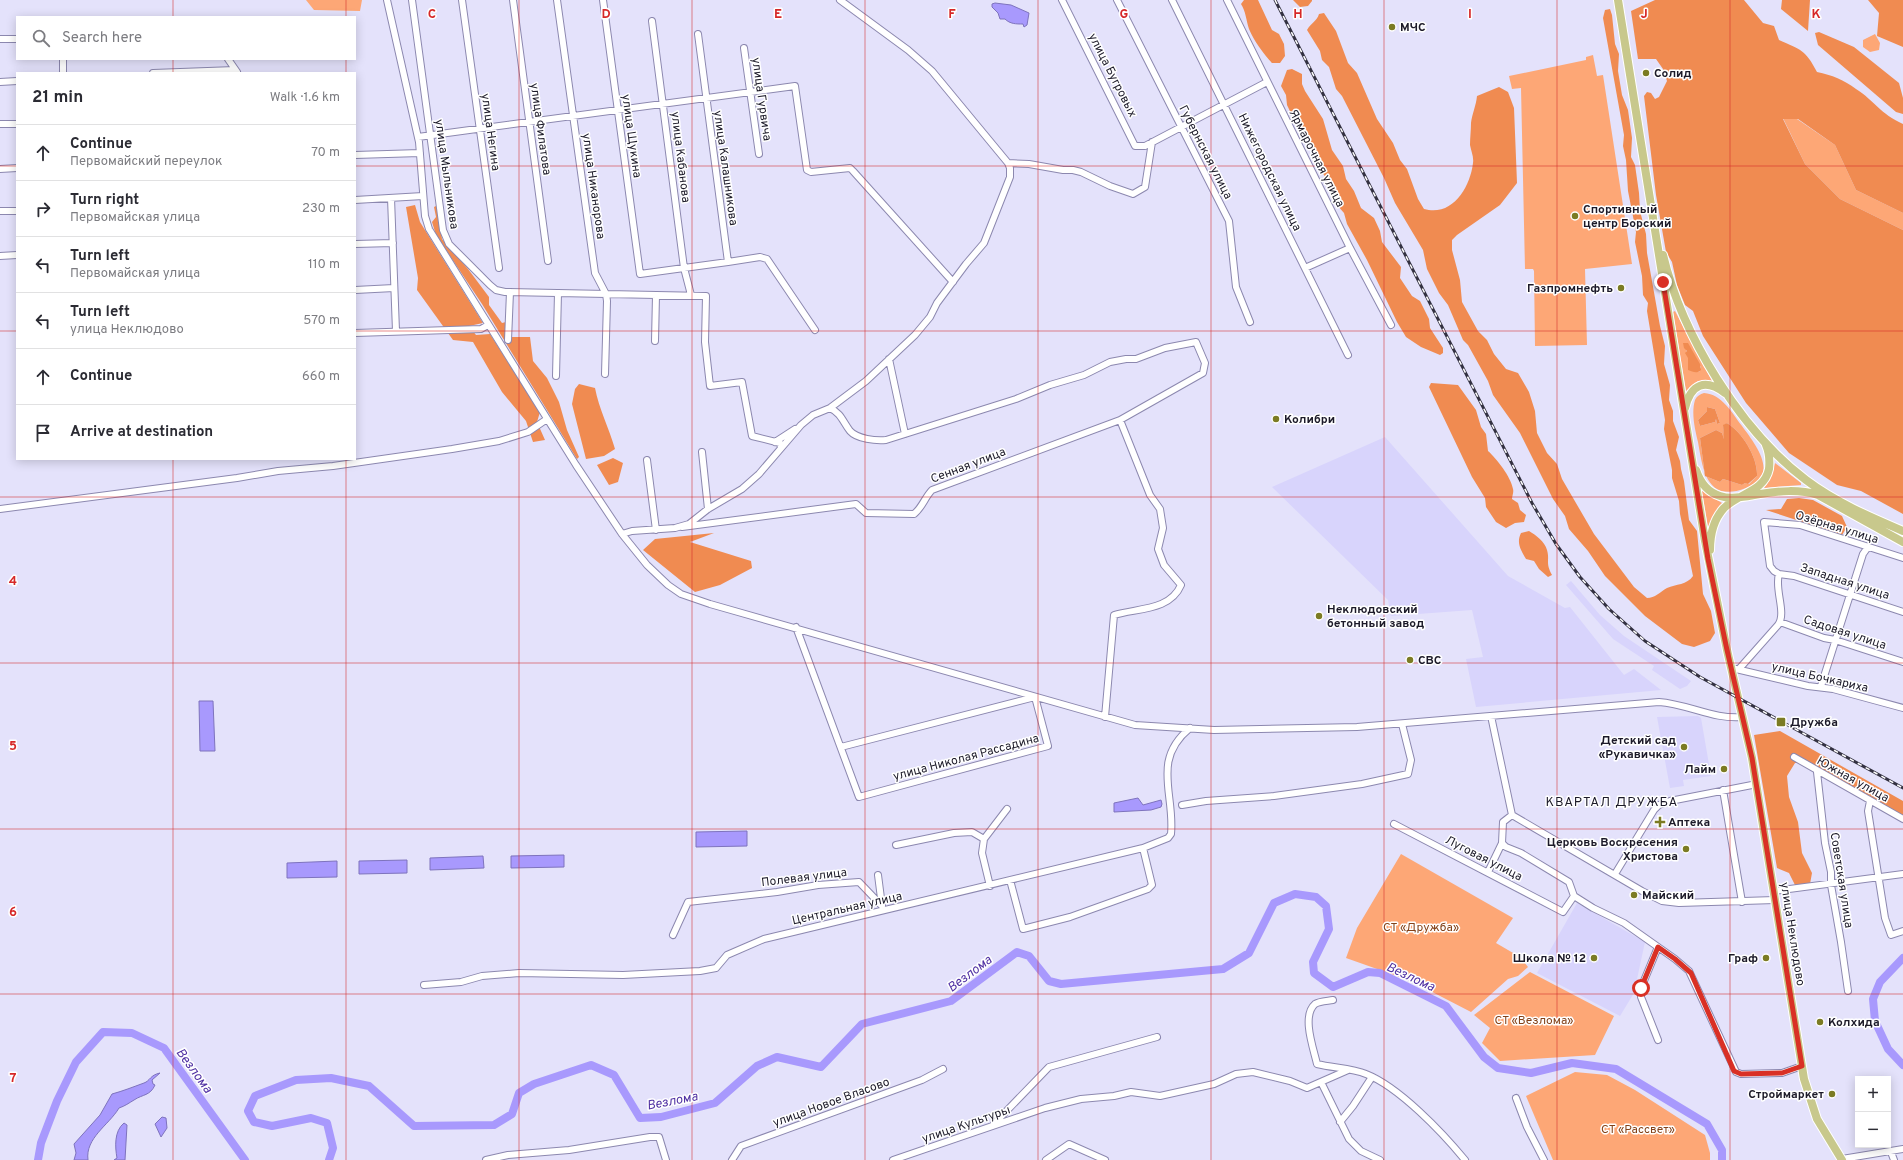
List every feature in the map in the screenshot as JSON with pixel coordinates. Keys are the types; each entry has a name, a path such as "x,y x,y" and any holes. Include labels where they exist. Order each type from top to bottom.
{"main road":[{"path":"1618,0 1711,571"},
{"path":"1652,210 1670,281 1692,335 1729,396 1764,441 1789,466 1807,481 1851,506 1903,531"},
{"path":"1685,410 1690,394 1699,386 1711,385 1729,396"},
{"path":"1711,571 1710,542 1714,526 1725,507 1757,488 1768,473 1770,457 1764,441"},
{"path":"1692,458 1699,478 1711,492 1724,497 1742,497 1781,492 1807,492 1818,495 1903,542"},
{"name":"улица Неклюдово","path":"1711,571 1735,669 1740,704 1757,784 1802,1066 1811,1106 1842,1160"}],"street":[{"path":"387,0 418,137 425,216 429,229 547,419 622,534 655,574 681,594 710,604 1135,725 1190,728 1314,729 1402,724 1660,702 1724,717 1743,717"},
{"name":"улица Мыльникова","path":"412,0 445,238 449,244 490,285 498,291 706,296 705,342 710,386 742,382 752,436 775,442"},
{"name":"улица Негина","path":"462,0 499,268"},
{"name":"улица Филатова","path":"513,0 548,261"},
{"name":"улица Никанорова","path":"557,0 595,273 606,294 605,374"},
{"name":"улица Щукина","path":"603,0 640,274 684,268"},
{"path":"775,442 814,415 830,408 866,381 930,317 937,303 986,240 1010,177 1010,168 1008,164 932,71 908,50 840,0"},
{"name":"улица Бугровых","path":"1062,0 1136,146 1145,146 1152,142"},
{"name":"Губернская улица","path":"1117,0 1228,221 1236,287 1250,322"},
{"name":"Нижегородская улица","path":"1172,0 1348,355"},
{"name":"Ярмарочная улица","path":"1227,0 1350,248 1391,325"},
{"name":"улица Кабанова","path":"652,21 684,268 691,295"},
{"name":"улица Калашникова","path":"698,34 728,262"},
{"path":"0,39 16,39"},
{"name":"улица Гурвича","path":"744,48 759,154"},
{"path":"63,60 63,72"},
{"path":"229,60 237,71"},
{"path":"195,72 237,71"},
{"path":"0,82 16,81"},
{"path":"1008,164 1029,164 1082,172 1110,186 1133,194 1145,187 1152,142 1267,82"},
{"path":"418,137 795,86 807,170 811,172 850,168 854,171 953,282"},
{"path":"0,124 16,124"},
{"path":"356,155 420,153"},
{"path":"0,169 16,168"},
{"path":"356,200 423,196"},
{"path":"391,198 396,331"},
{"path":"0,211 16,211"},
{"path":"356,244 393,243"},
{"path":"1305,268 1350,248"},
{"path":"0,256 16,255"},
{"path":"684,268 760,257 766,259 815,330"},
{"path":"356,290 394,288"},
{"path":"508,340 510,292"},
{"path":"556,376 558,293"},
{"path":"655,341 656,295"},
{"path":"356,333 481,329 488,325"},
{"name":"Сенная улица","path":"682,527 856,504 866,513 914,514 918,510 924,498 932,490 1120,420 1203,373 1205,363 1196,342 1165,348 1136,360 1120,360 1110,362 1084,375 1050,385 1016,400 905,434"},
{"path":"830,408 838,412 850,431 856,435 882,440 905,434 889,359"},
{"path":"0,509 238,478 278,471 333,466 452,450 499,441 528,432 547,419"},
{"path":"1105,717 1114,615 1129,611 1155,608 1178,594 1181,585 1164,564 1158,549 1163,528 1160,509 1150,495 1120,420"},
{"path":"622,534 632,531 682,527 708,509 742,489 759,474 801,425"},
{"path":"775,442 780,443 781,448"},
{"path":"702,452 708,509"},
{"path":"647,460 656,530"},
{"name":"Озёрная улица","path":"1779,574 1770,566 1764,522 1792,524 1903,558"},
{"path":"1821,686 1850,595 1864,554 1868,547"},
{"path":"1735,669 1780,622 1781,609 1777,586 1779,574"},
{"name":"Западная улица","path":"1779,574 1794,576 1903,612"},
{"name":"Садовая улица","path":"1780,622 1824,638 1835,640 1903,662"},
{"name":"улица Николая Рассадина","path":"796,628 859,796 1048,746 1035,697 841,747"},
{"name":"улица Бочкариха","path":"1735,669 1808,686 1821,686 1903,708"},
{"path":"1491,716 1512,815 1642,891 1668,902 1742,902 1775,900"},
{"path":"1182,805 1206,801 1274,796 1362,784 1408,774 1411,760 1402,724"},
{"name":"Центральная улица","path":"424,985 460,982 482,976 519,972 623,975 700,971 716,968 727,955 764,939 883,908 990,886 1143,848 1162,841 1171,834 1167,782 1169,756 1177,740 1190,728"},
{"name":"Южная улица","path":"1794,758 1903,819"},
{"name":"Советская улица","path":"1817,772 1824,835 1831,872 1831,885 1848,991"},
{"path":"1615,874 1650,816 1659,805 1670,801 1757,784"},
{"path":"1723,790 1742,902"},
{"path":"1870,801 1868,811 1885,918 1892,935 1903,931"},
{"path":"990,886 982,853 984,839 1007,809"},
{"path":"1488,872 1502,843 1504,822 1512,815"},
{"name":"Луговая улица","path":"1394,824 1563,912 1574,896"},
{"path":"896,845 954,832 972,832 984,839"},
{"path":"1502,843 1506,847 1521,853 1566,880 1571,886 1574,896 1593,908 1624,923 1675,959 1691,973 1734,1071 1741,1074 1782,1073 1802,1066"},
{"path":"1010,880 1023,929 1070,917 1148,889 1152,885 1143,848"},
{"path":"1774,891 1831,885 1903,874"},
{"path":"878,875 883,908"},
{"name":"Полевая улица","path":"673,935 688,902 777,892 818,885 859,882 883,908"},
{"path":"1658,947 1641,988 1641,996 1658,1040"},
{"path":"1333,1000 1316,1003 1311,1009 1308,1029 1317,1064 1360,1072 1372,1077 1397,1094 1422,1114 1465,1160"},
{"path":"992,1126 1049,1067 1157,1037"},
{"path":"1329,1067 1330,1076 1325,1080 1340,1122 1349,1139 1361,1151 1380,1160"},
{"name":"улица Новое Власово","path":"732,1160 741,1146 922,1080 942,1069"},
{"name":"улица Культуры","path":"893,1160 1045,1108 1081,1099 1114,1096 1131,1092 1160,1096 1214,1084 1236,1074 1248,1072 1290,1081 1307,1088 1348,1070"},
{"path":"1340,1122 1353,1106 1372,1077"},
{"path":"1516,1098 1527,1127 1544,1160"},
{"path":"486,1160 508,1155 570,1150 630,1139 658,1137 666,1160"},
{"path":"1046,1160 1069,1144 1105,1160"},
{"path":"1842,1160 1903,1149"},
{"path":"1890,1152 1894,1160"}],"shaded area":[{"path":"1244,0 1258,0 1272,30 1279,34 1284,44 1285,56 1280,63 1272,63 1253,38 1241,4"},
{"path":"1293,0 1312,1 1308,6 1300,7"},
{"path":"1655,0 1744,0 1763,23 1774,26 1779,40 1798,48 1806,54 1817,72 1833,76 1847,83 1863,94 1883,112 1903,124 1903,213 1856,190 1835,145 1798,119 1783,119 1805,164 1840,199 1903,230 1903,514 1861,491 1837,485 1789,453 1746,403 1703,336 1693,311 1685,305 1677,285 1672,262 1666,252 1656,195 1644,96 1647,92 1651,93 1655,99 1659,97 1667,81 1663,69 1656,59 1638,59 1631,11"},
{"path":"1782,0 1810,0 1808,31 1781,9"},
{"path":"1868,0 1903,0 1903,47 1877,36 1879,13"},
{"path":"992,4 1011,5 1029,13 1027,25 1024,27 1023,24 1000,19 998,13 992,7"},
{"path":"1610,9 1615,44 1619,54 1618,71 1622,95 1628,110 1632,138 1631,157 1635,165 1640,211 1646,234 1647,253 1665,346 1664,364 1670,385 1669,400 1673,411 1673,421 1679,437 1676,450 1684,481 1689,520 1697,531 1703,594 1711,611 1715,633 1710,641 1694,647 1682,644 1645,616 1605,576 1588,551 1569,529 1565,516 1553,499 1520,433 1493,395 1488,381 1468,345 1463,340 1448,305 1439,293 1427,269 1423,250 1395,203 1384,178 1342,96 1336,89 1329,67 1322,60 1320,51 1307,30 1319,14 1324,13 1336,31 1348,63 1357,73 1377,119 1393,143 1400,160 1407,169 1418,199 1424,209 1443,209 1451,205 1464,191 1471,172 1473,161 1470,145 1471,123 1477,96 1499,87 1508,92 1514,108 1517,183 1500,205 1452,240 1452,250 1460,280 1462,302 1478,331 1487,340 1494,354 1506,369 1518,373 1529,392 1535,411 1537,433 1547,453 1557,464 1562,479 1594,534 1634,587 1647,598 1650,598 1667,588 1685,583 1693,576 1680,514 1679,501 1672,478 1672,470 1664,429 1665,420 1647,311 1648,303 1643,295 1642,276 1635,242 1636,232 1628,191 1626,160 1623,146 1624,135 1603,18 1605,10"},
{"path":"1819,32 1854,47 1899,83 1903,98 1903,114 1896,112 1818,45 1815,33"},
{"path":"1292,69 1302,74 1302,84 1305,91 1323,119 1332,150 1343,166 1346,179 1354,191 1361,208 1374,218 1380,231 1382,242 1401,267 1400,278 1412,296 1420,301 1429,319 1430,328 1443,348 1443,353 1440,355 1421,347 1406,337 1397,322 1367,260 1347,224 1344,213 1337,205 1327,180 1315,160 1314,150 1299,130 1287,105 1286,95 1281,86 1287,70"},
{"path":"415,205 420,222 483,323 469,326 476,335 490,334 540,412 537,422 545,440 533,442 526,421 502,392 473,342 453,340 417,290 418,278 406,207"},
{"path":"438,205 442,239 468,269 489,297 489,305 502,323 506,322 510,337 530,337 533,361 547,378 559,402 567,430 579,457 577,459 482,304 436,235 432,222 436,217 434,207"},
{"path":"1683,343 1688,343 1700,364 1701,370 1698,372 1688,370 1688,358 1685,353 1687,351 1684,348"},
{"path":"1431,383 1458,385 1476,410 1481,427 1486,434 1488,451 1499,463 1510,479 1513,490 1512,499 1518,503 1520,510 1526,515 1524,522 1515,523 1506,528 1496,522 1486,507 1485,498 1472,477 1429,387"},
{"path":"579,384 595,388 615,449 604,456 586,459 572,404 575,389"},
{"path":"1707,407 1715,409 1720,423 1717,424 1716,419 1715,422 1700,426 1698,420 1707,411"},
{"path":"1727,423 1744,439 1755,462 1757,476 1748,484 1745,483 1742,485 1723,479 1720,482 1705,476 1700,438 1716,430 1722,433 1724,439 1723,425"},
{"name":"Колибри","path":"1385,437 1508,576 1565,608 1570,607 1624,675 1634,669 1661,690 1476,707 1466,659 1483,657 1472,610 1391,616 1388,600 1272,487"},
{"path":"613,458 623,463 618,482 609,485 597,465"},
{"path":"1799,498 1813,500 1842,516 1847,527 1842,535 1766,510 1781,509 1787,499"},
{"path":"1529,531 1540,539 1546,547 1548,564 1552,575 1548,577 1539,569 1534,561 1526,559 1521,549 1519,540 1521,533"},
{"path":"714,533 690,542 751,561 752,568 720,585 695,592 643,550 655,539"},
{"path":"1571,581 1600,615 1624,636 1691,681 1687,686 1680,689 1652,670 1654,666 1613,639 1566,585"},
{"path":"199,701 213,701 215,751 200,751"},
{"name":"Детский сад «Рукавичка»","path":"1698,716 1701,718 1711,776 1683,780 1684,786 1670,788 1657,717"},
{"path":"1780,731 1903,801 1903,817 1807,763 1795,763 1787,776 1789,797 1798,822 1802,853 1812,873 1810,884 1795,885 1789,873 1777,868 1754,735"},
{"path":"1138,798 1143,805 1161,800 1162,804 1161,807 1151,810 1114,812 1114,803"},
{"path":"747,831 747,846 696,847 696,832"},
{"path":"564,855 564,867 511,868 511,856"},
{"path":"483,856 484,868 430,870 430,858"},
{"path":"407,860 407,873 359,874 359,861"},
{"path":"337,861 337,877 287,878 287,863"},
{"name":"Школа № 12","path":"1577,903 1645,942 1634,993 1620,1016 1537,973"},
{"path":"160,1073 152,1080 153,1084 155,1085 151,1091 119,1108 94,1138 88,1152 88,1160 74,1160 76,1153 74,1144 100,1115 112,1094 144,1083 154,1075"},
{"path":"162,1117 166,1118 167,1128 161,1137 155,1124"},
{"path":"124,1123 127,1125 125,1160 114,1160 117,1158 116,1144 118,1130"}],"green space":[{"path":"306,0 362,0 360,11 314,10"},
{"path":"1875,34 1880,43 1879,50 1870,52 1863,47 1863,40"},
{"name":"Спортивный центр Борский","path":"1593,55 1597,76 1603,75 1632,264 1585,269 1587,345 1535,346 1534,271 1533,269 1525,269 1521,88 1512,89 1509,76 1586,60 1586,57"},
{"path":"1783,118 1797,119 1835,145 1856,190 1903,213 1903,230 1840,199 1805,164"},
{"path":"1675,311 1712,381 1698,381 1686,391 1673,312","holes":["1686,349 1701,367 1699,372 1688,357"]},
{"path":"1704,393 1716,397 1726,405 1753,441 1762,459 1764,467 1762,475 1756,482 1746,488 1733,492 1723,491 1715,488 1709,482 1707,477 1720,482 1723,479 1742,485 1745,483 1749,484 1757,476 1755,462 1748,446 1739,433 1727,423 1723,426 1725,443 1722,433 1716,430 1700,438 1704,471 1693,416 1695,400 1698,396","holes":["1707,407 1715,409 1720,423 1717,424 1716,419 1715,422 1700,426 1698,420 1707,411"]},
{"path":"1775,463 1801,483 1801,485 1764,488 1770,479"},
{"path":"1702,492 1722,503 1708,527"},
{"name":"СТ «Дружба»","path":"1401,854 1513,918 1496,943 1520,957 1528,967 1518,976 1508,979 1471,1012 1411,981 1346,958 1357,928"},
{"name":"СТ «Везлома»","path":"1530,972 1614,1016 1595,1055 1500,1061 1482,1043 1490,1028 1474,1015"},
{"name":"СТ «Рассвет»","path":"1575,1072 1607,1075 1635,1090 1705,1135 1710,1153 1710,1160 1553,1160 1526,1096"}],"waterway":[{"name":"Везлома","path":"329,1160 333,1148 327,1123 311,1118 272,1126 254,1122 248,1111 255,1096 296,1080 331,1078 369,1086 414,1126 494,1125 512,1114 519,1093 534,1084 591,1065 614,1075 640,1118 661,1117 715,1103 757,1066 777,1057 821,1067 862,1024 951,1001 1017,952 1029,956 1049,981 1061,984 1223,969 1249,953 1274,903 1295,894 1316,897 1326,906 1329,929 1313,962 1314,973 1333,987 1368,972 1380,973 1446,1006 1484,1057 1498,1068 1531,1073 1572,1063 1616,1069 1707,1124 1722,1150 1722,1160"},
{"name":"Везлома","path":"1903,958 1880,982 1873,999 1875,1021 1888,1049 1903,1065"},
{"name":"Везлома","path":"38,1160 41,1143 57,1101 76,1062 103,1032 132,1033 164,1048 245,1160"}],"railway":[{"path":"1275,0 1532,503 1556,544 1580,577 1609,609 1645,641 1700,677 1903,788"}],"place":[{"name":"МЧС","path":"1392,27"},
{"name":"Солид","path":"1646,73"},
{"name":"Спортивный центр Борский","path":"1575,216"},
{"name":"Газпромнефть","path":"1621,288"},
{"name":"Колибри","path":"1276,419"},
{"name":"Неклюдовский бетонный завод","path":"1319,616"},
{"name":"СВС","path":"1410,660"},
{"name":"Дружба","path":"1781,722"},
{"name":"Детский сад «Рукавичка»","path":"1684,747"},
{"name":"Лайм","path":"1724,769"},
{"name":"Аптека","path":"1660,822"},
{"name":"Церковь Воскресения Христова","path":"1686,849"},
{"name":"Майский","path":"1634,895"},
{"name":"Школа № 12","path":"1594,958"},
{"name":"Граф","path":"1766,958"},
{"name":"Колхида","path":"1820,1022"},
{"name":"Строймаркет","path":"1832,1094"}],"district":[{"name":"КВАРТАЛ ДРУЖБА","path":"1612,801"}],"route":[{"path":"1641,988 1658,947 1690,971 1734,1071 1739,1074 1782,1073 1802,1066 1750,744 1717,606 1708,559 1663,282"}]}
